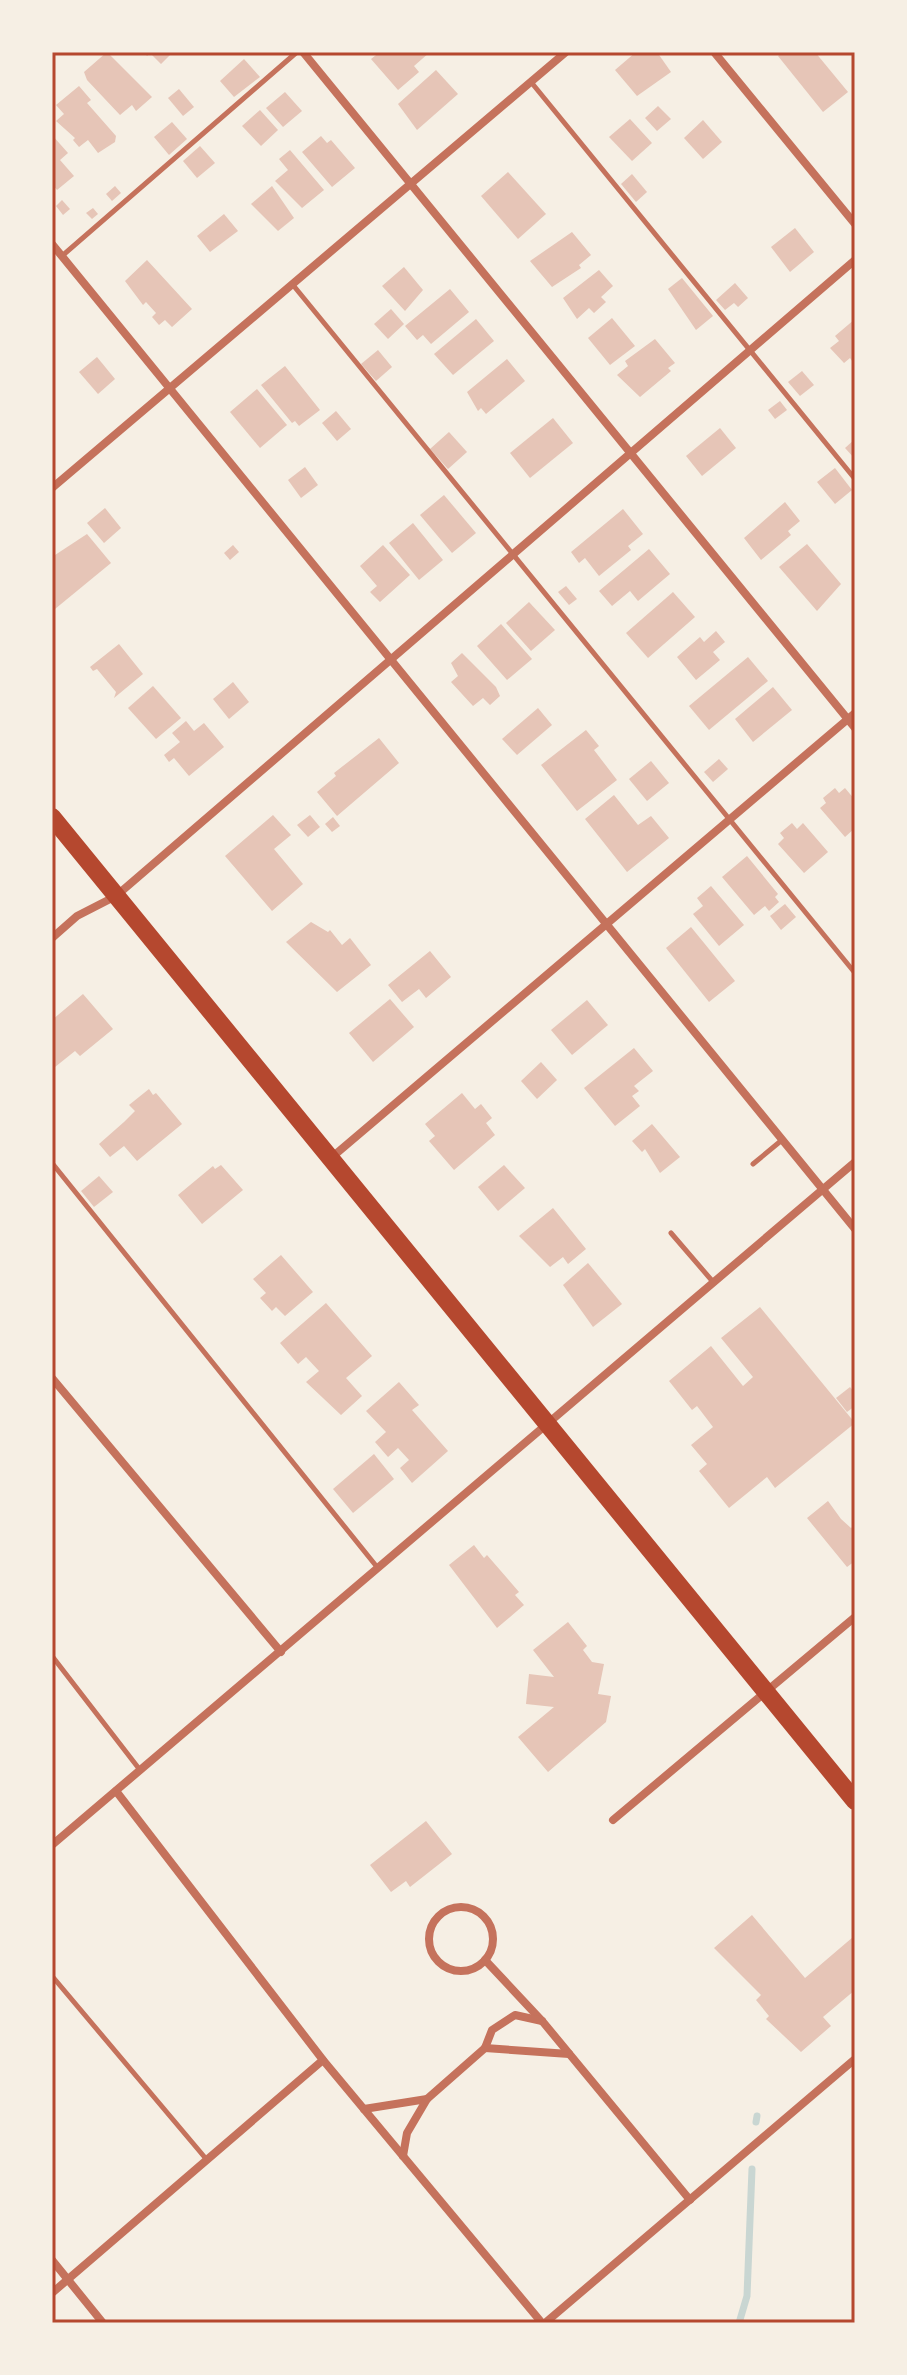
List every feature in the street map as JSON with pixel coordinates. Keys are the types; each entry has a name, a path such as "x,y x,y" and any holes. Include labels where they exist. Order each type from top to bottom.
{"highway":[{"path":"52,817 855,1801"}],"street":[{"path":"303,52 630,452 851,716 855,728"},
{"path":"52,488 566,52"},
{"path":"714,52 855,224"},
{"path":"52,244 855,1229"},
{"path":"52,938 77,916 116,896 855,260"},
{"path":"331,1158 851,716"},
{"path":"52,1845 855,1162"},
{"path":"52,1378 281,1652"},
{"path":"613,1820 855,1617"},
{"path":"116,1791 323,2060 544,2323 855,2059"},
{"path":"463,1907 482,1914 493,1932 491,1951 485,1960 476,1967 455,1970 437,1959 429,1938 437,1918 444,1911 463,1907"},
{"path":"485,1960 543,2022 690,2200"},
{"path":"403,2156 407,2133 427,2099 485,2048 492,2030 515,2015 543,2022"},
{"path":"485,2048 569,2054"},
{"path":"52,2293 323,2060"},
{"path":"364,2109 427,2099"},
{"path":"52,2260 103,2323"}],"lane":[{"path":"62,256 297,52"},
{"path":"531,82 855,479"},
{"path":"293,284 855,973"},
{"path":"753,1164 782,1140"},
{"path":"52,1163 378,1569"},
{"path":"671,1233 714,1283"},
{"path":"52,1656 141,1770"},
{"path":"52,1976 207,2160"}],"building":[{"path":"107,52 152,97 136,111 132,105 120,115 87,80 84,72"},
{"path":"144,52 173,52 161,64 150,53 147,56"},
{"path":"380,52 430,52 414,66 419,72 398,90 371,59"},
{"path":"636,52 657,52 671,72 637,96 615,70"},
{"path":"783,52 815,52 848,92 823,112 778,56"},
{"path":"244,59 260,77 234,97 220,81"},
{"path":"436,70 458,94 417,130 398,104"},
{"path":"79,86 91,100 87,103 116,136 115,142 98,153 88,140 79,147 73,140 75,138 56,121 64,114 56,105"},
{"path":"179,89 194,107 183,116 168,98"},
{"path":"285,92 302,111 283,127 266,108"},
{"path":"658,106 671,119 657,131 645,118"},
{"path":"260,110 278,130 261,146 242,126"},
{"path":"630,119 652,143 632,161 609,137"},
{"path":"703,120 722,142 703,159 684,138"},
{"path":"172,122 187,139 169,155 154,137"},
{"path":"52,135 68,153 60,160 74,176 57,190 52,184"},
{"path":"321,136 327,143 331,140 355,168 332,187 302,152"},
{"path":"200,146 215,163 197,178 183,161"},
{"path":"290,150 324,190 302,208 275,181 288,170 279,159"},
{"path":"508,172 546,214 518,239 481,196"},
{"path":"632,174 647,192 636,202 621,184"},
{"path":"115,186 121,193 112,201 106,194"},
{"path":"272,186 294,218 278,231 251,204"},
{"path":"62,200 70,209 63,215 56,206"},
{"path":"93,208 98,214 92,219 86,213"},
{"path":"224,214 238,231 210,252 197,236"},
{"path":"795,228 814,252 790,272 771,247"},
{"path":"572,232 591,255 579,265 581,268 552,287 530,261"},
{"path":"147,260 192,309 172,327 165,320 159,325 152,317 156,313 146,302 143,305 125,281"},
{"path":"404,267 423,290 405,311 382,286"},
{"path":"599,270 613,286 601,297 606,302 594,313 589,308 577,319 563,298"},
{"path":"682,278 713,316 696,330 668,289"},
{"path":"735,283 748,298 738,307 734,303 725,310 716,300"},
{"path":"450,289 469,312 431,344 423,335 417,340 405,326"},
{"path":"391,309 404,324 388,339 374,324"},
{"path":"612,318 635,346 610,365 588,338"},
{"path":"476,319 494,341 453,375 434,354"},
{"path":"855,319 855,365 850,358 844,363 830,348 839,341 835,336"},
{"path":"655,339 675,363 668,368 671,371 640,397 617,375 628,366 625,361"},
{"path":"378,350 392,367 376,381 361,364"},
{"path":"97,357 115,379 98,394 79,372"},
{"path":"507,359 525,381 486,414 481,408 478,411 467,392"},
{"path":"285,366 320,410 299,426 295,421 292,423 261,385"},
{"path":"802,371 814,385 800,396 788,382"},
{"path":"257,389 287,425 260,448 230,412"},
{"path":"780,401 787,410 775,419 768,410"},
{"path":"336,411 351,429 337,441 322,423"},
{"path":"553,418 573,443 530,478 510,453"},
{"path":"720,428 736,448 702,476 686,456"},
{"path":"449,432 467,452 448,469 430,449"},
{"path":"855,439 855,459 845,448"},
{"path":"305,467 318,485 301,498 288,480"},
{"path":"835,468 852,490 835,504 817,482"},
{"path":"444,495 476,533 452,553 420,515"},
{"path":"785,502 800,521 788,531 791,535 761,560 744,538"},
{"path":"105,508 121,528 104,543 87,523"},
{"path":"623,509 643,534 628,546 631,550 599,576 585,558 579,563 571,552"},
{"path":"413,523 443,560 419,580 389,543"},
{"path":"87,534 111,563 55,609 52,557"},
{"path":"807,544 841,584 817,611 779,567"},
{"path":"233,545 239,552 230,560 224,553"},
{"path":"383,545 410,575 380,602 370,592 377,586 360,566"},
{"path":"649,549 670,574 638,601 630,591 612,606 599,591"},
{"path":"566,586 577,599 569,605 558,592"},
{"path":"673,592 695,617 648,658 626,633"},
{"path":"529,602 555,630 531,651 506,623"},
{"path":"501,624 532,659 507,680 477,646"},
{"path":"716,631 725,642 713,652 720,660 696,680 677,657 700,637 704,642"},
{"path":"119,644 143,674 114,698 116,692 97,669 93,671 90,667"},
{"path":"462,653 496,687 500,696 490,705 483,698 473,706 451,682 458,676 451,663"},
{"path":"748,657 768,681 709,730 689,706"},
{"path":"233,682 249,702 229,719 213,699"},
{"path":"153,686 181,718 156,739 128,708"},
{"path":"773,687 792,710 753,742 735,719"},
{"path":"538,708 552,725 517,755 502,739"},
{"path":"186,721 194,731 204,723 224,747 189,776 174,758 169,762 164,755 180,742 172,733"},
{"path":"586,730 599,746 594,750 617,780 577,811 541,765"},
{"path":"379,738 399,763 337,816 317,792 336,776 334,773"},
{"path":"719,759 728,769 713,782 704,772"},
{"path":"651,761 669,783 647,801 629,779"},
{"path":"835,788 839,793 845,788 855,800 855,828 845,837 820,808 826,803 823,798"},
{"path":"614,795 638,825 651,816 669,838 627,872 585,819"},
{"path":"273,815 291,835 274,849 303,884 272,911 225,856"},
{"path":"310,815 320,827 308,837 297,825"},
{"path":"333,817 340,826 332,832 325,824"},
{"path":"792,823 797,829 803,823 828,852 804,873 778,844 784,838 780,833"},
{"path":"747,856 778,894 775,897 779,902 769,911 765,906 754,915 722,877"},
{"path":"711,886 744,925 719,946 693,914 703,906 697,898"},
{"path":"785,904 796,917 781,930 770,916"},
{"path":"311,922 328,932 330,930 342,945 350,938 371,965 337,992 286,942"},
{"path":"691,927 735,981 709,1002 666,948"},
{"path":"430,951 451,977 426,998 419,989 402,1002 388,985"},
{"path":"83,994 113,1029 80,1056 75,1051 55,1067 52,1020"},
{"path":"390,999 414,1027 373,1062 349,1033"},
{"path":"587,1000 608,1025 572,1055 551,1030"},
{"path":"634,1048 653,1071 634,1086 639,1091 632,1096 640,1106 615,1126 584,1088"},
{"path":"541,1062 557,1080 537,1099 521,1081"},
{"path":"149,1089 182,1124 137,1161 124,1146 110,1157 99,1144 135,1111 129,1105"},
{"path":"462,1093 475,1109 481,1104 492,1118 486,1123 495,1135 454,1170 429,1141 435,1136 425,1124"},
{"path":"652,1124 680,1157 660,1173 645,1149 642,1152 632,1141"},
{"path":"221,1165 243,1190 202,1224 178,1195 213,1166 215,1169"},
{"path":"504,1165 525,1188 498,1211 478,1187"},
{"path":"99,1176 113,1192 94,1207 81,1191"},
{"path":"553,1208 586,1249 568,1264 563,1257 550,1267 519,1236"},
{"path":"281,1255 313,1292 285,1316 276,1307 272,1311 260,1298 266,1293 253,1279"},
{"path":"588,1263 622,1304 593,1327 563,1285"},
{"path":"326,1303 372,1356 346,1378 362,1396 341,1415 306,1382 319,1371 306,1357 298,1364 280,1343"},
{"path":"760,1307 855,1423 775,1488 767,1477 729,1508 699,1471 707,1464 691,1445 713,1427 697,1406 692,1410 669,1381 711,1346 743,1386 753,1377 721,1338"},
{"path":"399,1382 419,1405 412,1410 448,1451 412,1483 400,1468 409,1460 398,1448 388,1457 375,1442 386,1432 366,1411"},
{"path":"850,1387 855,1393 855,1406 847,1412 836,1398"},
{"path":"374,1454 394,1479 353,1513 333,1489"},
{"path":"828,1501 851,1528 855,1525 855,1561 847,1567 807,1518"},
{"path":"474,1545 484,1558 487,1555 519,1592 515,1595 524,1605 497,1628 449,1565"},
{"path":"568,1622 587,1646 583,1650 592,1662 604,1664 598,1694 611,1696 606,1722 548,1772 518,1737 554,1707 526,1704 529,1674 554,1677 533,1650"},
{"path":"426,1821 452,1854 410,1887 406,1881 391,1892 370,1865"},
{"path":"752,1915 805,1978 853,1937 855,1940 855,1990 823,2017 831,2026 801,2052 766,2019 769,2016 756,2000 761,1995 714,1948"}],"waterway":[{"path":"756,2122 757,2116"},
{"path":"739,2323 747,2296 752,2169"}]}
